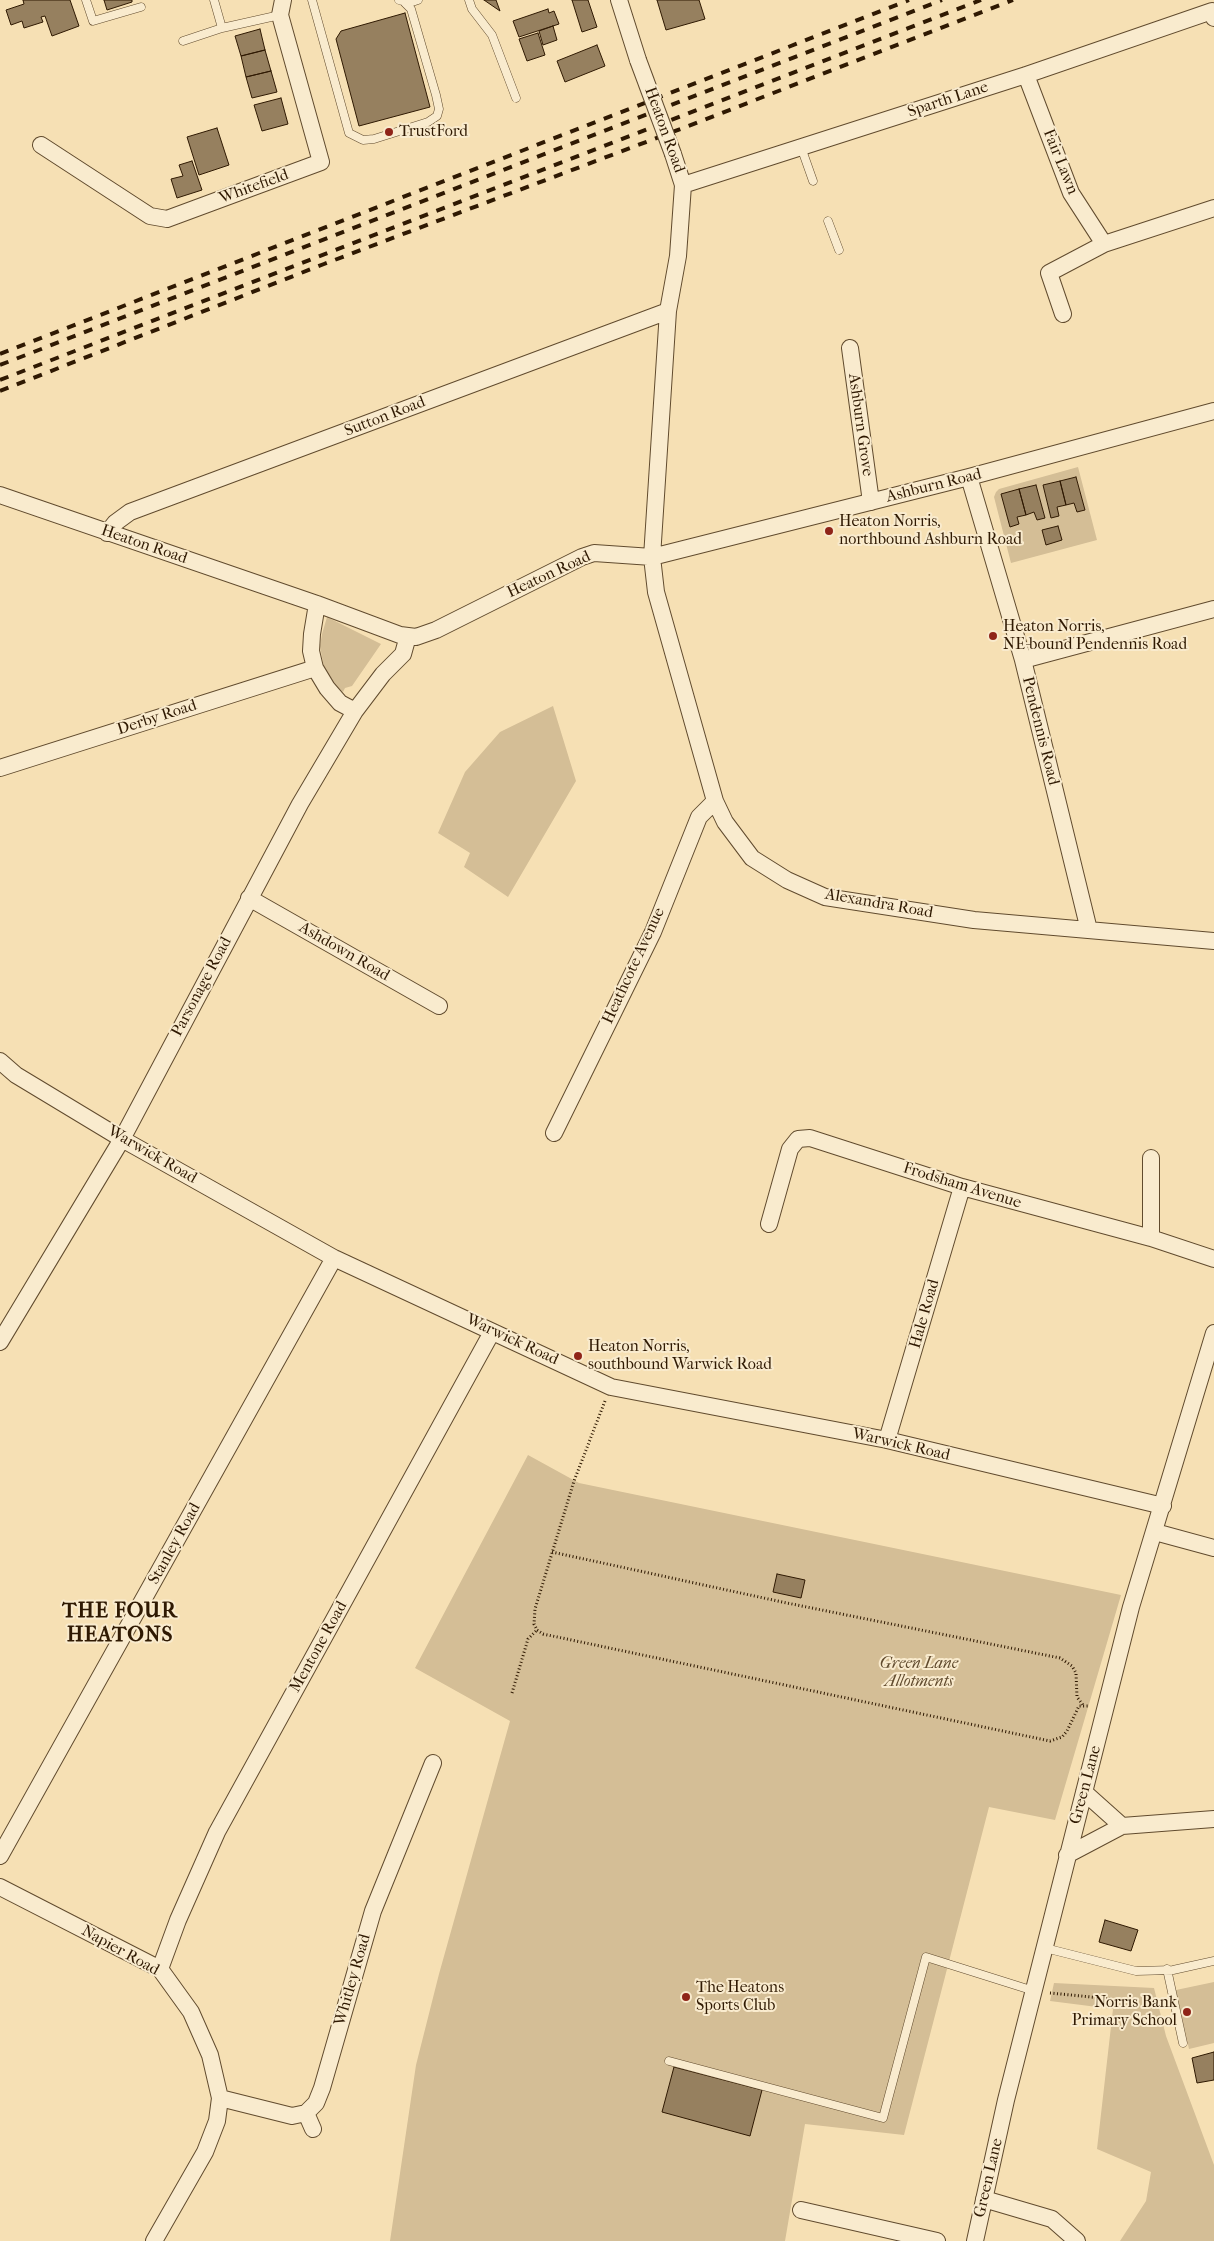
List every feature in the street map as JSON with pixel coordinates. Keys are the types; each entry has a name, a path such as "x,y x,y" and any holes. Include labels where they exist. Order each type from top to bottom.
{"street":[{"name":"Heaton Road","path":"0,495 408,636 416,637 436,630 582,557 608,553 652,557 668,311 678,256 683,185 638,60 619,0"},
{"name":"Whitefield","path":"41,145 150,216 167,219 322,162 284,4"},
{"name":"Sparth Lane","path":"683,185 1213,14"},
{"name":"Fair Lawn","path":"1026,74 1071,194 1104,244"},
{"path":"1063,314 1049,273 1104,244 1214,208"},
{"name":"Sutton Road","path":"107,533 115,523 130,512 668,311"},
{"name":"Ashburn Grove","path":"850,348 871,502"},
{"name":"Ashburn Road","path":"652,557 969,477 1214,411"},
{"name":"Pendennis Road","path":"969,477 1023,660 1089,930"},
{"name":"Alexandra Road","path":"652,557 656,592 715,801 725,822 752,858 787,880 825,898 974,920 1214,941"},
{"path":"317,604 311,651 315,668 327,688 340,703 355,712"},
{"path":"1023,660 1214,609"},
{"name":"Parsonage Road","path":"0,1342 122,1139 300,804 355,712 383,674 403,654 408,636"},
{"name":"Derby Road","path":"0,768 315,668"},
{"name":"Heathcote Avenue","path":"554,1133 652,932 698,817 715,801"},
{"name":"Ashdown Road","path":"249,898 439,1006"},
{"name":"Warwick Road","path":"0,1061 16,1075 122,1139 334,1258 611,1386 887,1440 1163,1506"},
{"name":"Frodsham Avenue","path":"769,1224 790,1149 798,1139 810,1138 962,1187 1152,1238 1214,1259"},
{"path":"1152,1158 1152,1238"},
{"name":"Hale Road","path":"887,1440 962,1187"},
{"name":"Stanley Road","path":"0,1856 334,1258"},
{"name":"Mentone Road","path":"160,1969 178,1920 217,1832 492,1332"},
{"name":"Green Lane","path":"975,2241 1006,2100 1131,1607 1214,1333"},
{"path":"1155,1532 1214,1548"},
{"name":"Whitley Road","path":"306,2113 316,2103 322,2088 373,1911 433,1763"},
{"path":"1084,1792 1122,1826"},
{"path":"1067,1854 1122,1826 1214,1819"},
{"name":"Napier Road","path":"0,1887 160,1969 192,2012 210,2055 220,2098 217,2120 205,2152 154,2241"},
{"path":"220,2098 292,2116 306,2113 313,2129"},
{"path":"984,2199 1052,2220 1077,2241"},
{"path":"801,2210 937,2241"}],"lane":[{"path":"86,0 93,22 141,7"},
{"path":"214,0 222,28"},
{"path":"312,0 349,133 363,140 428,122 437,116 439,109 410,9 402,2"},
{"path":"402,2 418,0"},
{"path":"468,0 472,9 492,35 516,98"},
{"path":"183,41 284,4"},
{"path":"801,147 813,181"},
{"path":"828,221 839,250"},
{"path":"1045,1948 1136,1971 1173,1970 1214,1961"},
{"path":"669,2061 883,2118 926,1957 1034,1991"},
{"path":"1167,1969 1183,2043"}],"path":[{"path":"611,1386 574,1481 552,1552 535,1609 534,1624 537,1630 553,1637 1050,1741 1062,1737 1067,1731 1079,1706 1083,1705 1105,1710"},
{"path":"552,1552 772,1600 1060,1658 1072,1666 1078,1682 1077,1697 1083,1705"},
{"path":"512,1693 528,1639 537,1630"},
{"path":"1034,1991 1112,2000"}],"green space":[{"path":"1078,467 1097,540 1011,563 994,497 999,489","holes":["1076,477 1085,510 1077,512 1074,503 1057,507 1052,518 1043,485","1036,485 1045,518 1037,520 1034,512 1017,517 1019,489"]},
{"path":"327,617 381,644 352,686 345,688 343,692 336,687 324,668 320,646"},
{"path":"553,706 576,781 508,897 464,867 470,853 438,833 465,772 500,732"},
{"name":"The Heatons Sports Club","path":"528,1455 579,1483 1121,1595 1055,1820 989,1807 904,2135 805,2124 785,2241 390,2241 416,2065 439,1974 510,1721 415,1668"},
{"path":"1214,1982 1214,2043 1189,2049 1176,1990"},
{"path":"1054,1983 1154,1988 1166,2036 1214,2165 1214,2241 1120,2241 1146,2201 1151,2172 1097,2149 1113,2009 1050,2001"}],"building":[{"path":"23,0 70,0 79,26 52,36 45,16 41,17 43,22 24,28 22,21 11,25 6,10 24,4"},
{"path":"104,0 132,0 132,2 107,10"},
{"path":"484,0 496,0 500,11"},
{"path":"572,0 588,0 597,27 582,32"},
{"path":"657,0 699,0 705,19 666,30"},
{"path":"548,9 549,13 554,11 559,24 519,37 513,21"},
{"path":"405,13 430,107 359,126 336,39 341,31"},
{"path":"553,26 557,40 543,45 539,31"},
{"path":"260,29 265,50 241,56 235,36"},
{"path":"538,33 545,55 527,61 519,39"},
{"path":"597,45 605,66 565,82 557,61"},
{"path":"265,50 271,71 246,77 241,56"},
{"path":"271,71 277,92 252,98 246,77"},
{"path":"281,98 288,124 262,131 254,105"},
{"path":"217,128 229,165 199,175 187,137"},
{"path":"192,161 202,190 177,198 171,179 183,176 179,165"},
{"path":"1076,477 1085,510 1077,512 1074,503 1066,505 1060,481"},
{"path":"1060,481 1066,505 1057,507 1059,516 1051,518 1043,485"},
{"path":"1036,485 1045,518 1037,520 1034,512 1026,515 1019,489"},
{"path":"1019,489 1026,515 1017,517 1019,524 1010,527 1001,494"},
{"path":"1058,526 1062,540 1046,545 1042,530"},
{"path":"777,1574 805,1580 801,1598 773,1592"},
{"path":"1105,1920 1138,1930 1131,1951 1099,1942"},
{"path":"1214,2052 1214,2080 1197,2083 1192,2058"},
{"path":"674,2067 762,2090 750,2136 662,2112"}],"railway":[{"path":"0,354 909,0"},
{"path":"0,365 942,0"},
{"path":"0,380 981,0"},
{"path":"0,391 324,264 1013,0"}],"place":[{"name":"TrustFord","path":"389,132"},
{"name":"Heaton Norris, northbound Ashburn Road","path":"829,531"},
{"name":"Heaton Norris, NE-bound Pendennis Road","path":"993,636"},
{"name":"Heaton Norris, southbound Warwick Road","path":"578,1356"},
{"name":"The Heatons Sports Club","path":"686,1997"},
{"name":"Norris Bank Primary School","path":"1187,2012"}],"district":[{"name":"THE FOUR HEATONS","path":"120,1624"}],"park label":[{"name":"Green Lane Allotments","path":"919,1673"}]}
